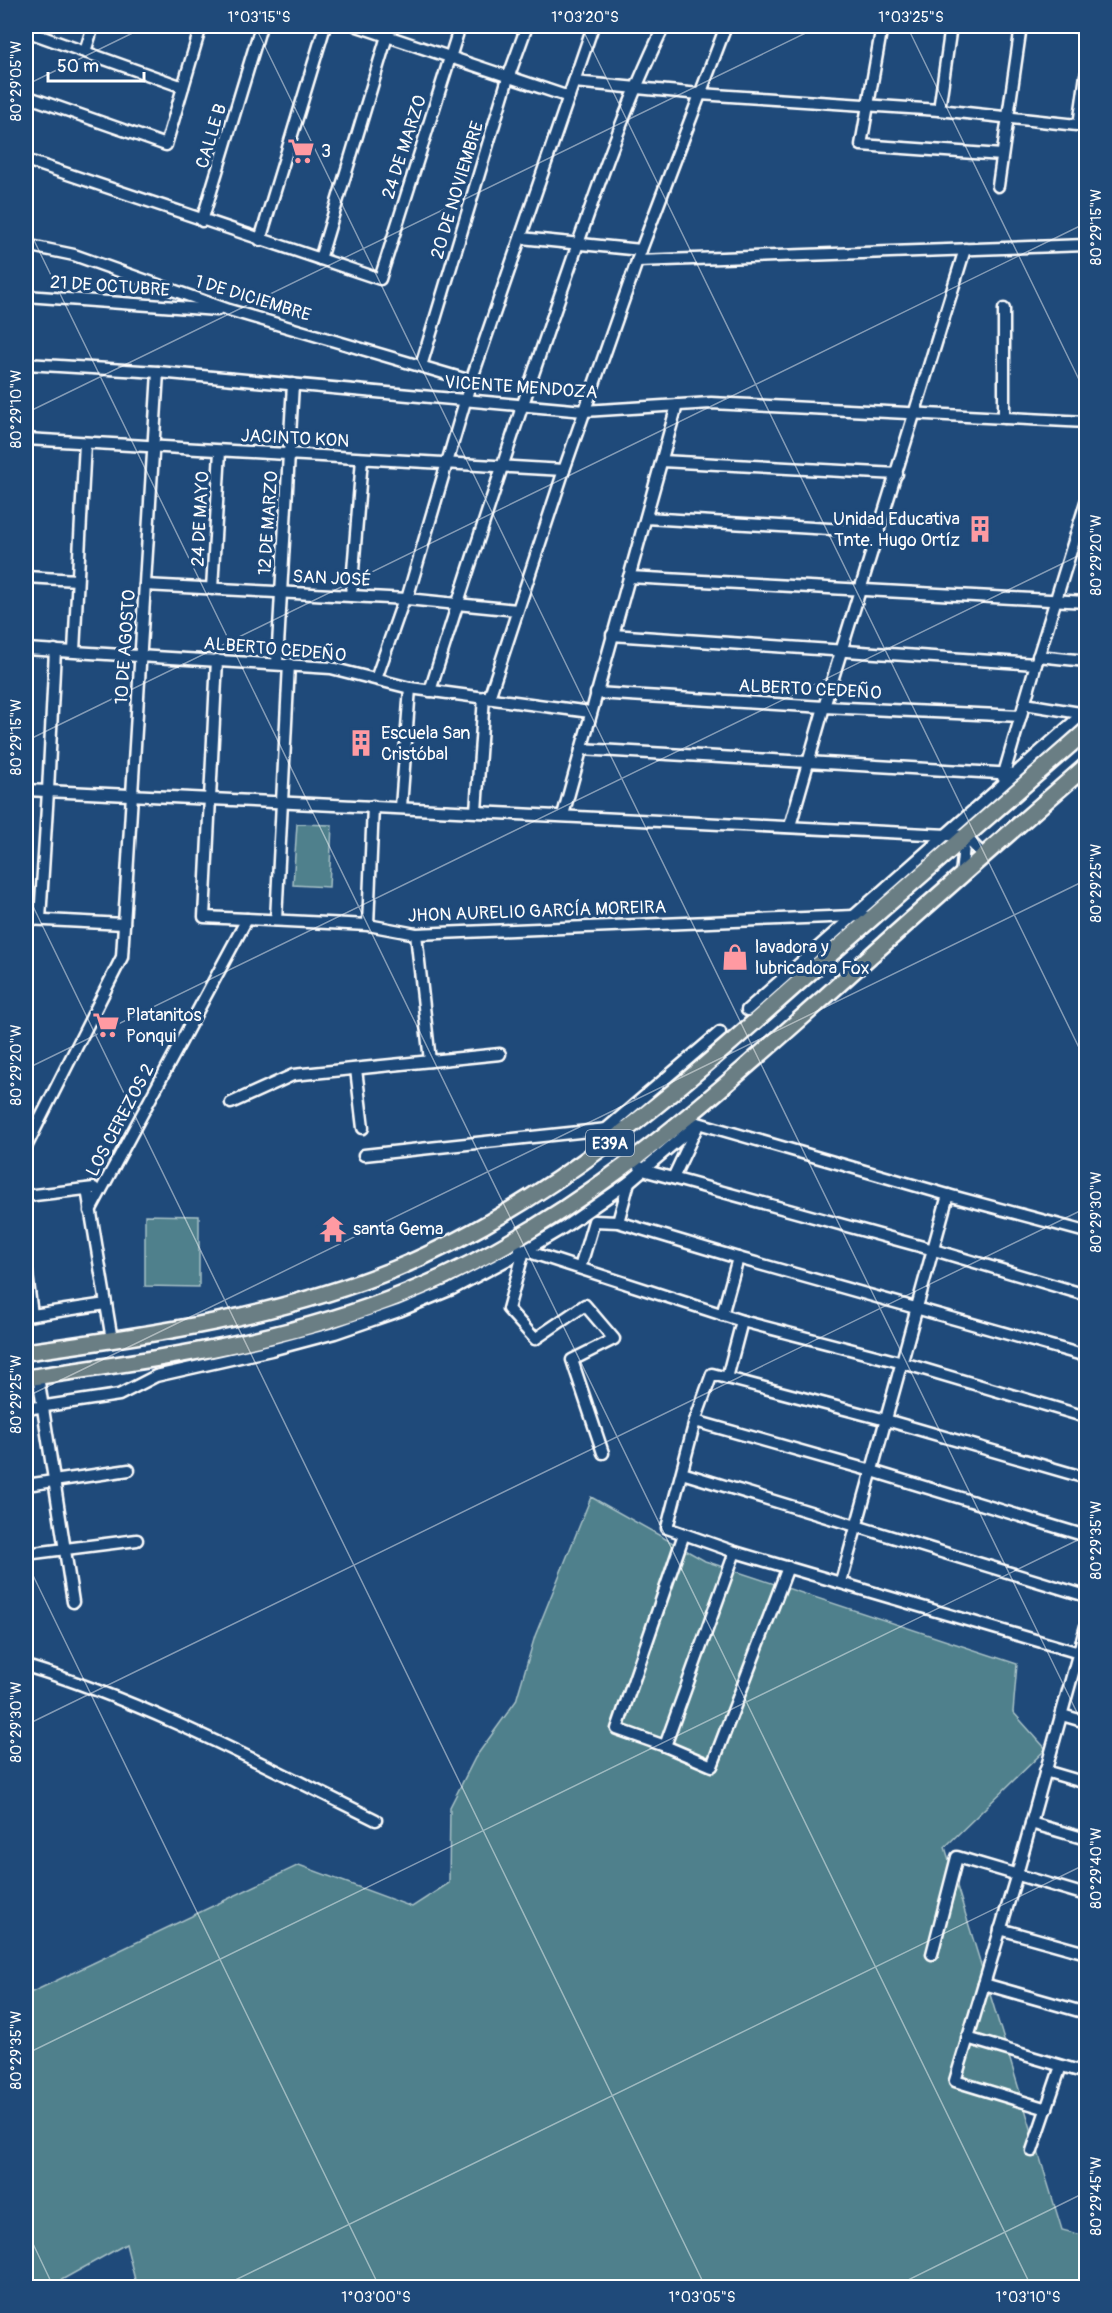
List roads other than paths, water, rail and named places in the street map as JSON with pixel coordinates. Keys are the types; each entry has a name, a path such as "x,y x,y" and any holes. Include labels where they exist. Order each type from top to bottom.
{"main road":[{"name":"E39A","path":"26,1352 200,1326 264,1312 321,1296 393,1270 442,1248 499,1217 586,1161 630,1127 721,1051 1086,731"},
{"name":"E39A","path":"32,1377 182,1355 325,1322 408,1293 508,1244 638,1165 695,1119 983,855 1086,766"}],"street":[{"path":"85,52 93,26"},
{"path":"26,96 166,145 201,26"},
{"name":"CALLE B","path":"202,221 261,26"},
{"path":"260,240 325,26"},
{"path":"357,26 388,31 450,58 569,97"},
{"name":"24 DE MARZO","path":"320,259 380,279 460,26"},
{"name":"20 DE NOVIEMBRE","path":"421,366 508,78 527,26"},
{"path":"376,679 406,599 471,381 593,26"},
{"path":"430,691 522,405 578,245 636,88 664,26"},
{"path":"476,811 487,697 639,256 726,26"},
{"path":"882,26 861,145 1002,155"},
{"path":"939,110 951,26"},
{"path":"998,186 1020,26"},
{"path":"1074,26 1086,27"},
{"path":"26,31 183,87"},
{"path":"26,160 320,259 388,31"},
{"path":"574,82 700,94 939,110 1083,125 1086,75"},
{"path":"521,238 639,256 1086,245"},
{"name":"1 DE DICIEMBRE","path":"26,245 74,255 195,304 229,310 471,381"},
{"path":"790,826 824,707 965,249"},
{"name":"21 DE OCTUBRE","path":"26,296 195,304"},
{"path":"1004,309 1004,418"},
{"name":"VICENTE MENDOZA","path":"26,364 158,372 584,411 711,403 1086,422"},
{"name":"10 DE AGOSTO","path":"26,1147 122,957 158,372"},
{"name":"12 DE MARZO","path":"276,920 283,802 283,663 280,592 293,384"},
{"path":"563,815 677,405"},
{"name":"JACINTO KON","path":"26,439 564,470"},
{"path":"74,651 85,443"},
{"name":"24 DE MAYO","path":"212,589 220,451"},
{"path":"351,596 362,459"},
{"path":"662,461 897,474"},
{"path":"1010,773 1021,716 1037,660 1081,538 1086,502"},
{"path":"646,518 879,532"},
{"path":"26,577 77,580"},
{"path":"629,578 1086,602"},
{"name":"SAN JOSÉ","path":"145,585 406,599 517,610"},
{"path":"612,635 842,650 1086,661"},
{"name":"ALBERTO CEDEÑO","path":"26,649 283,663 345,670 410,688 590,712"},
{"path":"39,919 55,650"},
{"path":"211,799 217,660"},
{"path":"401,807 410,688"},
{"name":"ALBERTO CEDEÑO","path":"596,693 1021,716"},
{"path":"1025,704 1086,713"},
{"path":"747,1010 1001,786 1010,773 1086,713"},
{"path":"581,749 1010,773"},
{"path":"26,790 947,834 965,836 983,855"},
{"name":"JHON AURELIO GARCÍA MOREIRA","path":"211,799 204,917 368,925 416,934 873,917"},
{"path":"368,925 374,806"},
{"path":"961,875 965,836"},
{"path":"26,919 124,924"},
{"name":"LOS CEREZOS 2","path":"90,1211 247,919"},
{"path":"416,934 430,1061"},
{"path":"605,1130 720,1032"},
{"path":"231,1103 293,1075 500,1054"},
{"path":"356,1069 363,1128"},
{"path":"673,1178 695,1119 948,1195 1086,1232"},
{"path":"364,1155 630,1127"},
{"path":"618,1222 629,1182 638,1165 673,1178 1086,1295"},
{"path":"26,1408 119,1395 156,1376 335,1334 399,1311 452,1289 524,1251 563,1228 629,1182"},
{"path":"26,1196 103,1187"},
{"path":"87,1189 112,1340"},
{"path":"841,1582 948,1195"},
{"path":"580,1268 594,1221 618,1222 1086,1356"},
{"path":"508,1244 722,1316 903,1363 1086,1417"},
{"path":"524,1251 508,1309 535,1339 585,1305 614,1339 572,1360 603,1453"},
{"path":"722,1316 738,1258"},
{"path":"26,1266 29,1315 105,1304"},
{"path":"727,1378 742,1321"},
{"path":"1082,1654 735,1552 667,1528 695,1421 712,1374 886,1420 1086,1478"},
{"path":"32,1377 43,1406 73,1602"},
{"path":"695,1421 872,1471 1086,1536"},
{"path":"26,1485 129,1470"},
{"path":"682,1473 1086,1596"},
{"path":"684,1534 616,1729 712,1766 788,1567"},
{"path":"26,1554 137,1540"},
{"path":"665,1746 735,1552"},
{"path":"1047,2109 955,2081 1017,1874 1045,1771 1082,1654 1086,1626"},
{"path":"26,1666 79,1682 232,1750 376,1820"},
{"path":"1062,1715 1086,1722"},
{"path":"1045,1771 1086,1782"},
{"path":"1031,1823 1086,1839"},
{"path":"932,1954 957,1857 1086,1895"},
{"path":"1000,1929 1086,1953"},
{"path":"984,1984 1086,2013"},
{"path":"967,2037 1086,2073"},
{"path":"1032,2151 1061,2066"}],"place":[{"name":"3","path":"301,151"},
{"name":"Unidad Educativa Tnte. Hugo Ortíz","path":"980,529"},
{"name":"Escuela San Cristóbal","path":"361,743"},
{"name":"lavadora y lubricadora Fox","path":"735,957"},
{"name":"Platanitos Ponqui","path":"106,1025"},
{"name":"santa Gema","path":"333,1229"}]}
